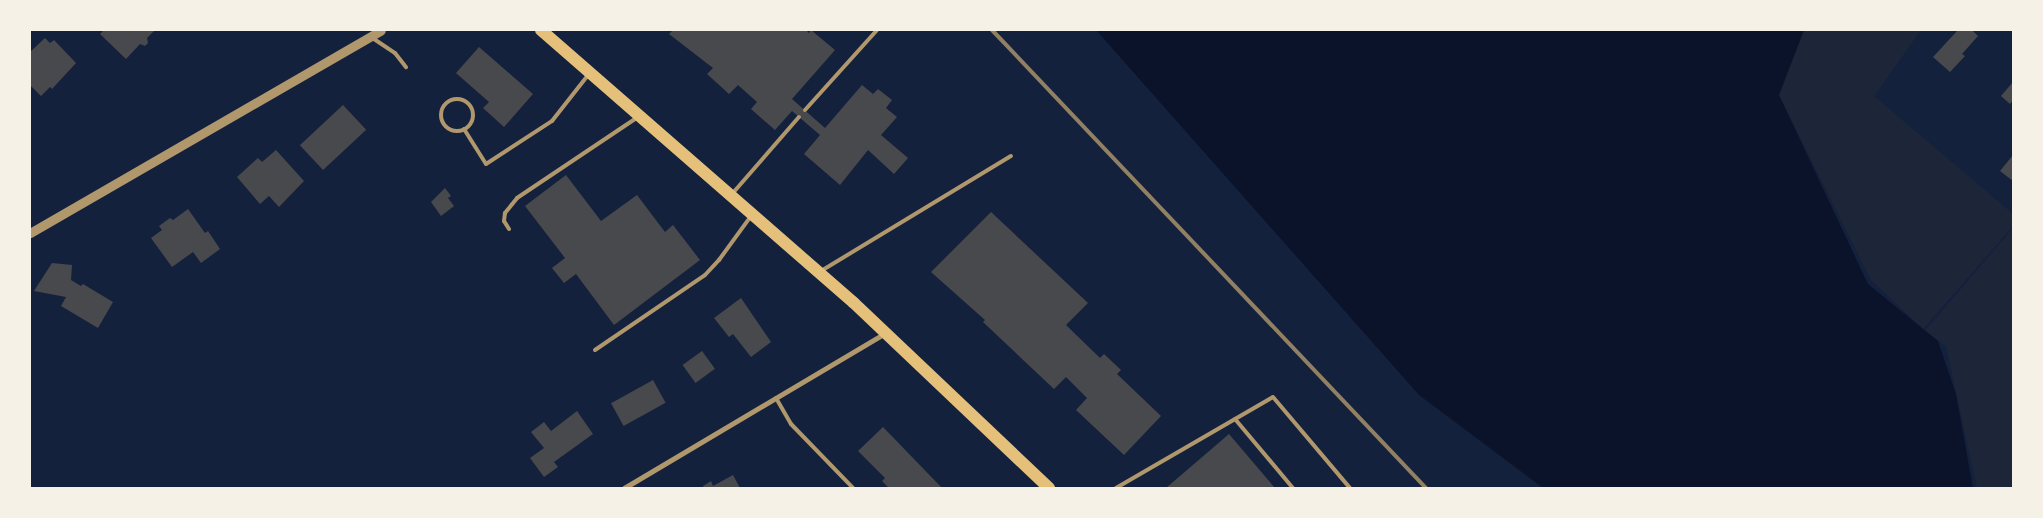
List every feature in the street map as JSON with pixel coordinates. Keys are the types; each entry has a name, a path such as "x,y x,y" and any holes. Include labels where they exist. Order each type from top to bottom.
{"main road":[{"path":"541,30 819,272 1049,488"}],"street":[{"path":"30,233 381,30"},
{"path":"624,488 886,333"}],"lane":[{"path":"805,110 877,30"},
{"path":"371,37 395,53 406,68"},
{"path":"464,129 486,164 552,121 590,73"},
{"path":"453,100 464,101 471,108 473,118 464,129 454,131 442,121 444,106 453,100"},
{"path":"509,229 504,222 505,213 517,198 640,116"},
{"path":"730,195 799,117"},
{"path":"819,272 1010,156"},
{"path":"595,350 705,275 719,260 752,214"},
{"path":"1116,488 1273,397 1350,488"},
{"path":"776,398 791,424 853,488"},
{"path":"1235,420 1293,488"}],"shaded area":[{"path":"1096,30 1804,30 1779,95 1868,284 1938,341 1956,394 1973,488 1543,488 1419,395"},
{"path":"1804,30 1921,30 1874,96 2013,214 2013,226 1923,329 1871,280 1779,95"},
{"path":"2013,228 2013,488 1977,488 1946,346 1925,331"}],"building":[{"path":"104,30 155,30 147,38 148,43 145,46 140,44 126,59 100,34"},
{"path":"673,30 806,30 809,33 811,30 835,50 792,99 825,128 862,85 873,94 878,89 892,100 886,108 897,117 881,135 908,158 894,174 868,150 840,185 804,154 820,135 792,111 775,130 751,109 757,102 738,85 729,94 707,74 713,68 669,34"},
{"path":"1958,30 1972,30 1978,36 1962,54 1965,56 1950,72 1933,57"},
{"path":"45,38 50,43 54,40 76,63 52,89 50,87 41,96 30,85 30,52"},
{"path":"479,47 533,94 504,127 483,108 489,102 456,73"},
{"path":"2013,82 2013,100 2010,104 2001,96"},
{"path":"343,105 366,130 323,170 300,145"},
{"path":"276,150 304,181 279,207 269,196 260,204 237,177 258,158 262,162"},
{"path":"2013,155 2013,181 2000,171"},
{"path":"566,175 601,221 637,195 665,232 673,225 700,260 614,325 576,274 564,283 552,268 565,258 525,206"},
{"path":"445,188 451,196 448,198 454,206 441,216 431,202"},
{"path":"188,209 205,233 208,231 220,249 201,263 193,252 172,267 151,238 162,230 159,226 170,218 173,220"},
{"path":"991,212 1088,303 1066,325 1100,358 1104,354 1121,370 1117,374 1161,416 1124,455 1076,410 1087,398 1066,377 1054,389 983,322 985,320 931,272"},
{"path":"52,263 72,265 71,280 81,286 83,284 113,302 98,328 61,306 66,297 34,291"},
{"path":"741,298 771,342 751,357 733,334 729,337 714,318"},
{"path":"702,351 715,369 696,383 683,365"},
{"path":"653,380 666,403 624,426 611,403"},
{"path":"577,411 593,434 554,462 558,467 544,477 530,458 544,448 531,432 544,422 551,431"},
{"path":"883,427 942,488 889,488 882,481 885,478 858,451"},
{"path":"1229,434 1275,488 1166,488"},
{"path":"733,475 740,488 704,488 703,486 711,481 713,486"}],"railway":[{"path":"992,30 1426,488"}]}
